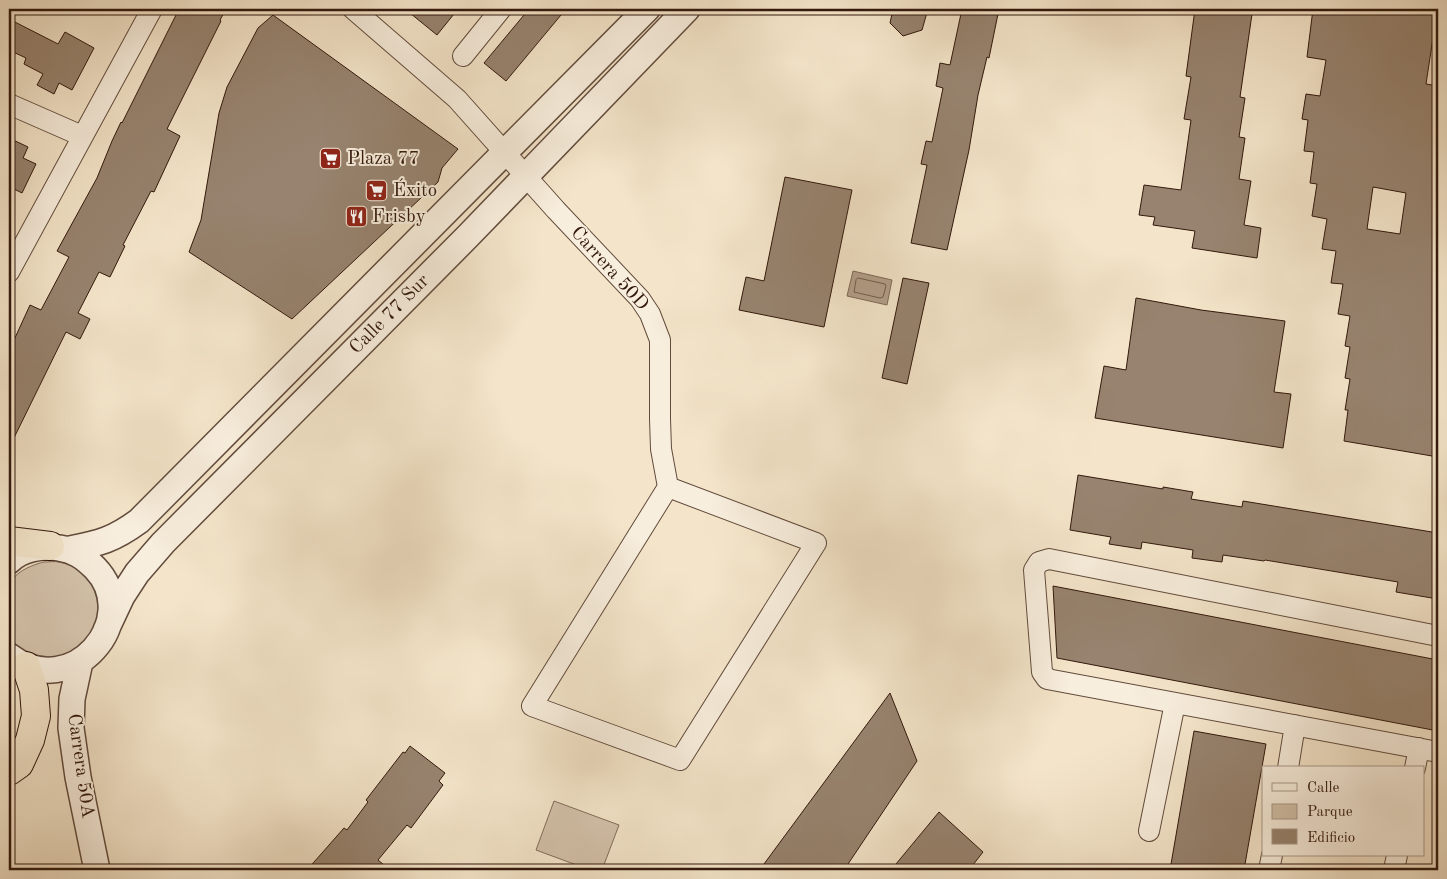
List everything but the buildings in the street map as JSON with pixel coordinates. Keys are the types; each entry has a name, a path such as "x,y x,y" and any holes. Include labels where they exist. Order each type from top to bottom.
{"highway":[{"path":"9,542 60,548"},
{"path":"9,772 19,764 30,740 36,716 34,690 13,659"}],"street":[{"path":"9,272 152,9"},
{"name":"Carrera 50D","path":"353,9 457,99 640,299 650,314 660,340 660,419 662,449 668,487"},
{"path":"464,56 501,9"},
{"name":"Calle 77 Sur","path":"9,562 31,549 60,548 109,540 139,521 647,9"},
{"name":"Calle 77 Sur","path":"80,662 96,648 122,596 163,542 526,176 687,9"},
{"path":"9,104 82,136"},
{"path":"668,487 816,543 680,760 532,706 668,487"},
{"path":"60,548 87,559 100,574 108,591 110,611 106,630"},
{"path":"1417,766 1429,750 1047,679 1042,672 1034,570 1039,562 1049,559 1438,636"},
{"path":"13,659 44,670 63,669 80,662"},
{"name":"Carrera 50A","path":"80,662 72,698 71,728 78,777 97,870"},
{"path":"1149,831 1174,703"},
{"path":"1288,766 1295,725"},
{"path":"1269,870 1272,856"},
{"path":"1394,870 1397,856"}],"green space":[{"path":"44,562 59,562 79,570 92,584 97,602 96,620 89,638 76,651 58,657 34,655 27,652 12,640 8,631 8,593 11,582 23,570"},
{"path":"9,701 14,729 9,745"},
{"path":"554,801 619,825 602,870 590,870 536,850"}],"water":[{"path":"853,271 892,280 887,305 847,296"}],"place":[{"name":"Plaza 77","path":"331,159"},
{"name":"Éxito","path":"377,191"},
{"name":"Frisby","path":"356,217"}]}
